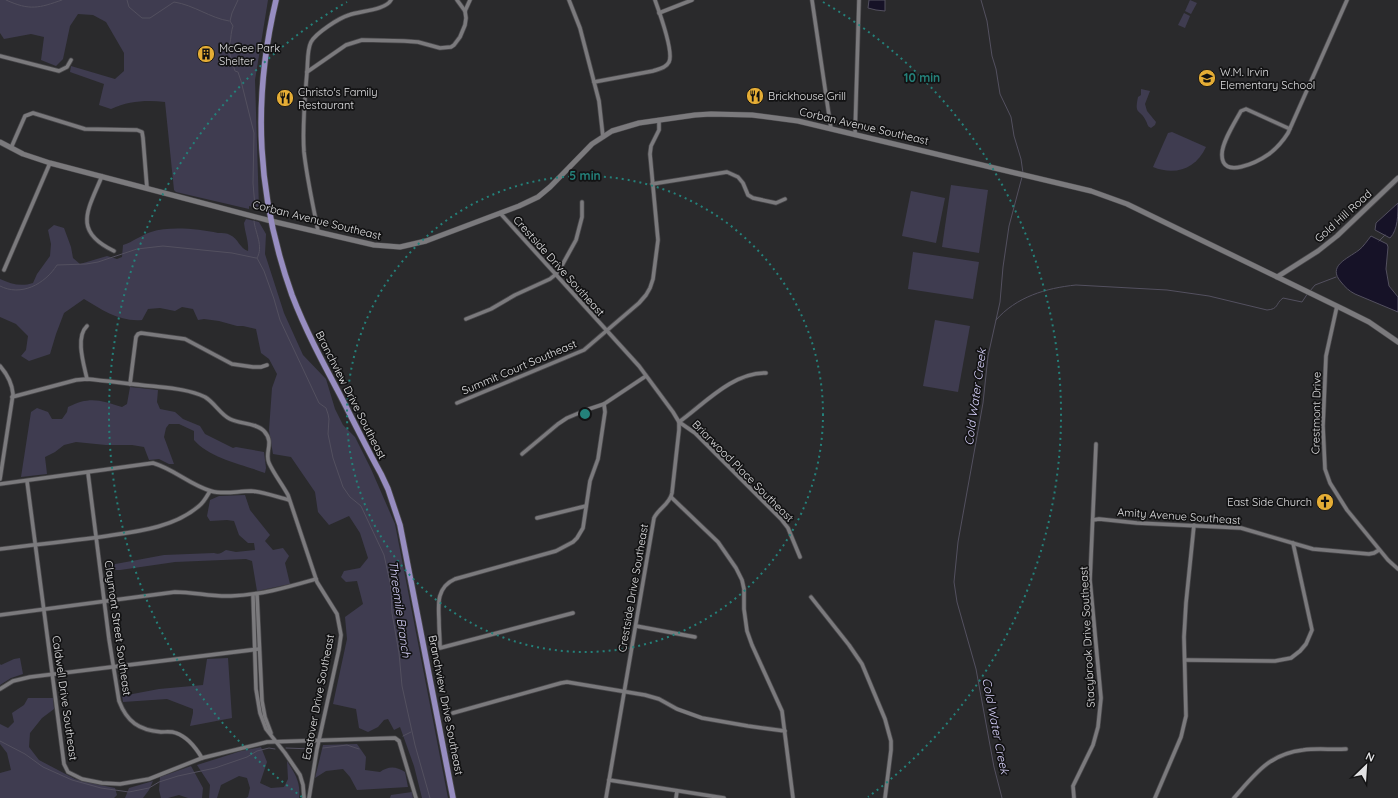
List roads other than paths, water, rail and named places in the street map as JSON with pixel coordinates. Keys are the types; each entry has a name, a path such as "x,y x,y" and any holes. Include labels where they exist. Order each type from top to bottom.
{"main road":[{"name":"Branchview Drive Southeast","path":"276,0 266,51 260,105 262,160 271,221 292,295 308,332 381,474 395,507 404,540 453,798"},
{"name":"Corban Avenue Southeast","path":"0,142 23,154 50,163 271,221 374,246 400,247 426,241 530,201 544,192 586,149 603,137 622,127 695,115 737,114 798,121 1091,191 1127,204 1369,322 1398,342"}],"street":[{"path":"318,232 306,172 304,150 304,116 307,72 311,43 317,35 343,17 387,6 391,0"},
{"path":"307,72 346,46 362,40 404,40 440,48 451,47 460,37 465,25 465,11 458,0"},
{"path":"465,11 470,0"},
{"path":"569,0 580,28 594,82 602,117 603,137"},
{"path":"594,82 653,71 668,64 670,60 670,51 655,0"},
{"path":"659,13 692,0"},
{"path":"812,0 831,129"},
{"path":"855,135 859,0"},
{"path":"1290,129 1246,109 1240,111 1222,149 1224,163 1229,167 1236,168 1270,154 1282,143 1290,129 1347,0"},
{"path":"0,56 59,71 67,67 71,60"},
{"path":"11,148 25,116 33,113 85,129 137,130 142,132 147,188"},
{"name":"Summit Court Southeast","path":"457,403 584,350 639,303 650,288 658,240 650,154 651,146 659,130 659,120"},
{"path":"4,270 50,163"},
{"path":"652,184 727,172 738,177 743,183 748,195 753,198 776,203 785,199"},
{"path":"102,176 88,210 87,225 91,236 95,240 114,251"},
{"name":"Gold Hill Road","path":"1277,277 1318,251 1337,236 1398,178"},
{"path":"466,319 491,310 515,295 550,279 555,275 560,269 576,240 582,217 582,202"},
{"name":"Crestside Drive Southeast","path":"500,213 646,376 679,422"},
{"name":"Crestmont Drive","path":"1337,306 1326,356 1323,426 1325,469 1330,483 1360,528 1398,569"},
{"path":"87,326 84,329 81,354 87,379"},
{"path":"130,384 136,337 141,333 185,339 232,364 253,367 267,365"},
{"path":"0,366 11,384 12,397 0,479"},
{"path":"766,373 757,372 727,386 679,422 680,430 672,496 718,542 736,568 744,589 744,609 747,631 763,670 780,704 785,731 793,798"},
{"path":"522,454 567,418 604,404 646,376"},
{"name":"Eastover Drive Southeast","path":"12,397 76,380 87,379 181,389 208,399 229,419 258,427 269,437 269,463 282,483 289,500 316,579 337,614 341,635 309,797"},
{"path":"573,613 440,648 438,600 445,585 455,579 556,551 568,546 581,533 590,481 598,459 605,412 604,404"},
{"name":"Briarwood Place Southeast","path":"679,422 695,433 781,519 788,528 800,557"},
{"name":"Stacybrook Drive Southeast","path":"1074,798 1072,786 1093,745 1098,728 1101,698 1090,580 1096,444"},
{"path":"0,484 153,463 163,466 210,491 226,493 252,492 289,500"},
{"name":"Claymont Street Southeast","path":"88,473 119,701 124,714 130,721 144,729 173,732 184,736 202,758"},
{"name":"Caldwell Drive Southeast","path":"27,481 64,764 66,770 72,775 102,784 117,784 148,779 202,758 253,745 277,742 397,739 399,741 416,798"},
{"path":"0,549 97,538 148,529 176,519 199,506 210,491"},
{"name":"Crestside Drive Southeast","path":"606,798 654,518 657,512 672,496"},
{"path":"537,518 586,506"},
{"name":"Amity Avenue Southeast","path":"1093,520 1099,519 1137,523 1241,528 1317,550 1370,554 1379,550"},
{"path":"1155,798 1183,730 1186,707 1184,637 1194,525"},
{"path":"1185,660 1275,660 1291,658 1300,651 1306,644 1312,630 1293,543"},
{"path":"0,615 175,592 224,596 266,593 316,579"},
{"path":"255,594 257,649 263,708 271,734 300,775 303,785 304,798"},
{"path":"811,597 862,664 885,720 892,750 885,798"},
{"path":"636,626 695,637"},
{"path":"0,689 21,678 257,649"},
{"path":"453,712 561,683 579,684 659,699 677,709 702,718 785,731"},
{"path":"1234,798 1260,768 1277,757 1291,752 1304,750 1346,749"},
{"path":"609,780 724,798"},
{"path":"676,798 677,791"}],"waterway":[{"path":"6,0 28,7 47,5 62,0"},
{"path":"127,0 129,7 142,18 150,18 174,2 229,21"},
{"name":"Threemile Branch","path":"238,0 230,21 233,26 228,48 235,71 238,72 241,81 254,133 253,183 255,207"},
{"name":"Cold Water Creek","path":"981,0 987,21 992,56 996,69 1000,94 1011,117 1023,173"},
{"name":"Cold Water Creek","path":"1002,798 994,767 976,669 957,602 954,582 958,542 983,403 988,356 1000,302 1009,226 1022,177"},
{"path":"254,221 260,249 257,258"},
{"path":"1379,241 1385,235"},
{"path":"0,286 8,289 24,289 32,287 46,278 57,265 98,262 137,249 163,246 232,253 256,258"},
{"name":"Threemile Branch","path":"257,258 264,271 280,320 319,403 326,408 329,419 328,434 333,458 343,487 350,497 361,506 384,555 391,587 392,613 399,653 402,686 415,745 430,798"},
{"path":"1310,291 1315,285 1336,277"},
{"path":"996,320 1013,305 1032,295 1054,288 1076,285 1167,290 1209,296 1267,310 1273,309 1283,298 1302,302 1308,293"},
{"path":"403,736 411,732"},
{"path":"0,741 25,754 43,767 72,780 101,788 129,792 149,788 159,782 178,776 215,768 247,757 257,751 269,748 275,749"},
{"path":"323,748 347,745 359,749"},
{"path":"286,748 312,749"}],"place":[{"name":"McGee Park Shelter","path":"206,54"},
{"name":"W.M. Irvin Elementary School","path":"1207,78"},
{"name":"Brickhouse Grill","path":"755,96"},
{"name":"Christo's Family Restaurant","path":"285,98"},
{"name":"East Side Church","path":"1325,502"}]}
